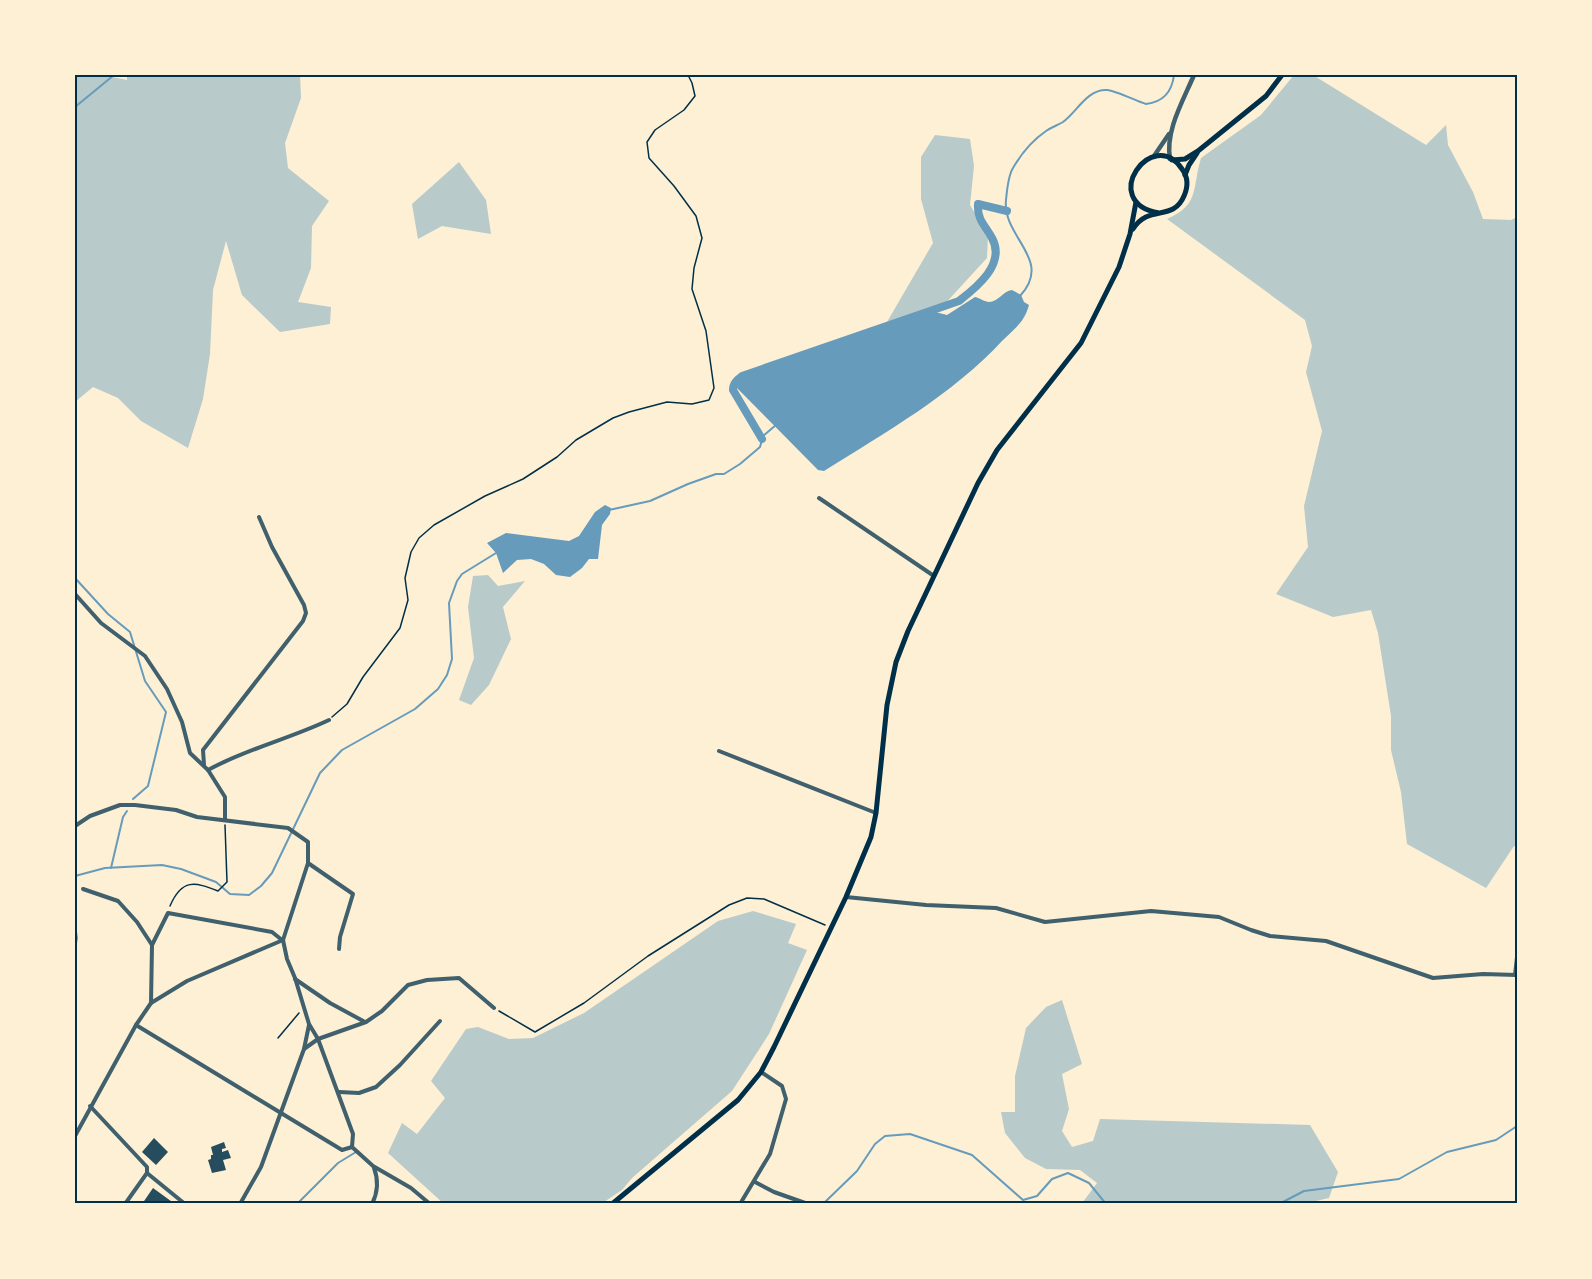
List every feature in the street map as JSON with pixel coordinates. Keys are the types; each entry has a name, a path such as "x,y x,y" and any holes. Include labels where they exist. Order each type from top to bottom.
{"main road":[{"path":"1159,213 1149,212 1136,202 1132,195 1133,174 1138,166 1153,157 1171,160 1185,159 1198,152 1266,96 1282,75"},
{"path":"1185,175 1198,152"},
{"path":"1130,234 1138,221 1146,216 1175,208 1182,202 1187,187 1185,175 1178,164 1171,160"},
{"path":"612,1204 738,1100 761,1072 846,897 871,837 876,813 887,705 897,662 908,631 978,483 997,450 1081,343 1119,267 1130,234 1136,202"}],"street":[{"path":"1153,157 1172,129 1194,75"},
{"path":"1171,160 1168,146 1172,129"},
{"path":"819,498 934,576"},
{"path":"204,765 203,750 303,621 306,613 304,605 272,547 260,517"},
{"path":"75,594 101,622 145,656 167,689 182,722 190,753 208,770 225,797 225,820"},
{"path":"208,770 229,759 302,733 329,720"},
{"path":"718,751 876,813"},
{"path":"75,826 90,816 120,806 135,805 176,810 197,817 288,828 308,842 308,863 283,940 309,1024 318,1039 339,1092 353,1134 352,1147"},
{"path":"308,863 353,894 340,937 339,949"},
{"path":"83,889 118,901 137,922 152,945"},
{"path":"846,897 926,905 996,908 1045,922 1151,911 1219,917 1270,936 1326,941 1433,978 1483,974 1516,975 1517,957"},
{"path":"151,1003 152,945 168,913 272,932 283,940"},
{"path":"75,1136 136,1025 151,1003 187,981 283,940"},
{"path":"295,978 330,1004 366,1022"},
{"path":"304,1049 318,1039 366,1022 382,1011 408,985 427,980 459,978 494,1008"},
{"path":"339,1092 359,1093 376,1088 440,1021"},
{"path":"240,1204 261,1167 304,1049 309,1024"},
{"path":"136,1025 342,1150 352,1147"},
{"path":"740,1204 770,1154 786,1099 782,1086 761,1072"},
{"path":"90,1106 147,1167 147,1173 125,1204"},
{"path":"352,1147 373,1166 411,1188 430,1204"},
{"path":"372,1204 377,1194 378,1177 373,1166"},
{"path":"147,1173 185,1204"},
{"path":"755,1182 774,1192 808,1204"}],"path":[{"path":"329,720 347,704 363,677 400,628 408,600 405,578 411,552 419,538 435,525 485,495 523,478 557,457 576,440 613,418 667,402 692,404 709,400 714,388 706,331 693,289 694,268 702,238 696,216 649,158 648,142 655,130 684,110 695,96 688,75"},
{"path":"168,913 174,896 188,885 197,883 218,891 227,882 225,820"},
{"path":"494,1008 535,1032 584,1003 669,943 729,905 747,898 764,899 831,927"},
{"path":"278,1038 304,1009"}],"shaded area":[{"path":"88,75 127,80 127,75 300,75 301,98 285,143 288,168 329,201 312,226 311,268 298,302 331,307 330,324 280,332 242,295 226,241 213,290 210,354 203,399 188,448 141,421 118,398 93,387 75,402 75,80 77,77"},
{"path":"1294,75 1313,75 1426,145 1446,125 1448,145 1473,192 1483,219 1511,220 1517,217 1517,847 1514,846 1486,888 1407,844 1401,792 1391,750 1391,716 1378,633 1371,610 1333,617 1276,594 1308,547 1304,506 1322,431 1306,372 1312,346 1305,320 1167,219 1178,214 1190,201 1201,158 1261,115"},
{"path":"935,135 970,139 974,166 970,205 988,235 987,258 942,307 887,322 933,243 921,199 921,157"},
{"path":"459,162 486,200 491,234 442,226 418,239 412,204"},
{"path":"488,575 498,586 525,581 503,607 511,639 489,685 471,705 459,700 474,658 468,607 473,576"},
{"path":"753,911 796,924 788,943 807,950 769,1034 732,1091 632,1178 622,1190 601,1204 444,1204 388,1153 402,1123 417,1134 445,1098 431,1081 466,1029 478,1027 509,1039 533,1038 584,1013 718,921"},
{"path":"1062,1000 1082,1064 1062,1074 1069,1109 1062,1131 1072,1147 1093,1141 1100,1119 1310,1125 1338,1172 1329,1198 1303,1204 1069,1204 1083,1202 1097,1183 1080,1170 1046,1169 1025,1158 1005,1133 1001,1112 1015,1112 1015,1076 1026,1028 1046,1007"}],"water":[{"path":"1012,290 1021,295 1024,302 1029,305 1027,311 1018,325 983,360 918,412 824,471 818,470 737,388 746,376 935,312 947,315 975,297 992,302"},
{"path":"605,505 611,508 610,514 602,525 598,559 589,559 570,577 556,575 544,564 531,559 517,560 503,573 496,553 487,543 506,533 569,541 579,536 595,512"}],"building":[{"path":"154,1138 168,1152 156,1165 142,1152"},
{"path":"224,1142 226,1148 222,1149 222,1152 228,1150 231,1158 223,1160 226,1170 212,1173 208,1160 213,1155 211,1147"},
{"path":"153,1188 175,1204 142,1204"}],"waterway":[{"path":"75,107 114,75"},
{"path":"1020,296 1029,283 1032,271 1029,259 1007,214 1008,183 1013,168 1036,139 1063,122 1094,93 1107,90 1146,104 1152,103 1166,95 1174,75"},
{"path":"762,439 733,390 738,379 959,301 988,274 995,257 992,238 980,218 978,204 1007,211"},
{"path":"609,510 650,501 688,484 716,474 724,474 760,447 763,436 776,425"},
{"path":"75,876 105,868 162,865 181,869 216,882 230,894 249,895 261,886 272,873 320,773 342,750 415,709 438,689 447,675 452,659 449,603 457,581 462,574 496,553"},
{"path":"75,578 108,614 130,632 145,681 166,712 148,786 133,799"},
{"path":"111,868 123,817 127,811"},
{"path":"75,926 77,938 75,948"},
{"path":"1279,1204 1304,1191 1399,1179 1447,1152 1496,1140 1517,1126"},
{"path":"823,1204 857,1171 875,1144 885,1136 910,1134 972,1155 1023,1200 1037,1196 1052,1179 1068,1173 1089,1183 1106,1204"},
{"path":"297,1204 338,1163 356,1152"}]}
